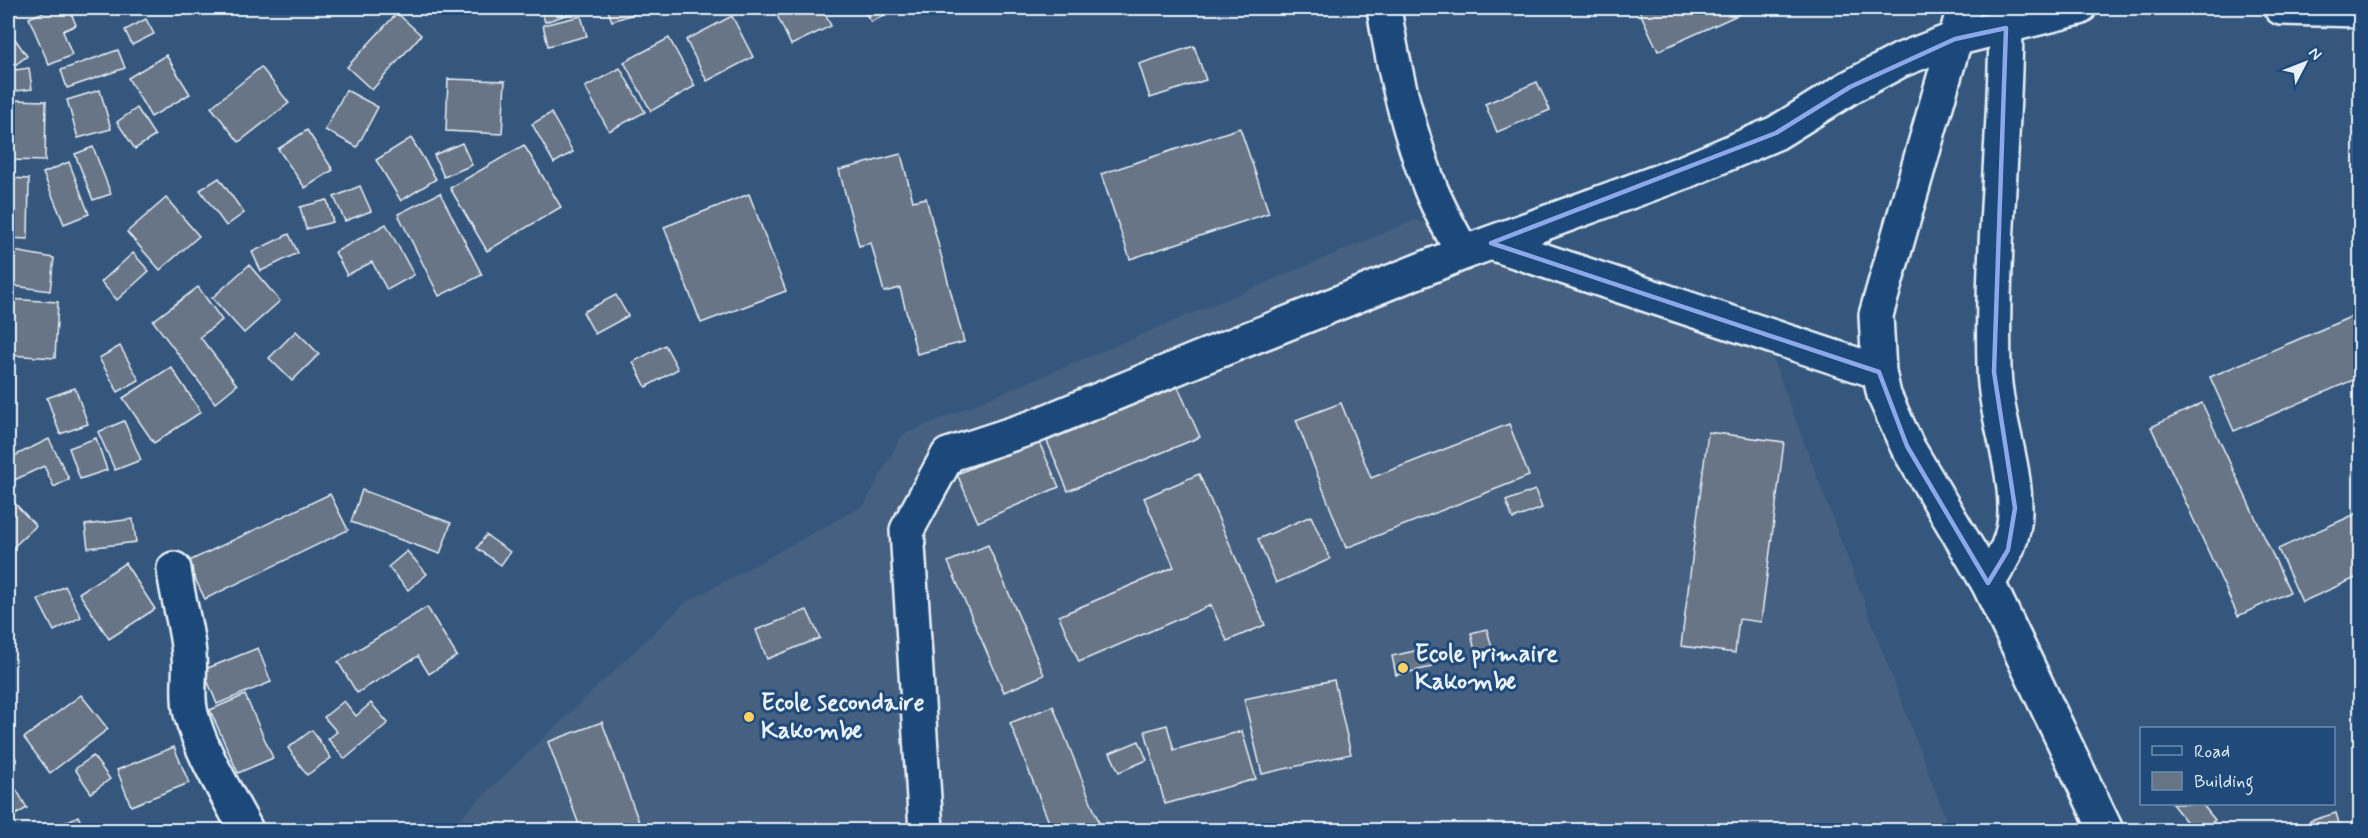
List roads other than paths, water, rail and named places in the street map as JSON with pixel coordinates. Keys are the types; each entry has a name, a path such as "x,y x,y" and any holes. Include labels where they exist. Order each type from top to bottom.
{"street":[{"path":"1384,8 1393,62 1412,136 1431,189 1477,248 1879,372"},
{"path":"1964,8 1875,315 1879,372 1884,395 1907,446 1988,583 2106,831"},
{"path":"926,831 907,530 948,455 1033,427 1209,354 1477,248 1684,172 1776,133 1850,87 1891,65 1955,39 2079,8"},
{"path":"2281,8 2361,10"},
{"path":"1988,583 2008,550 2016,508 1994,372 1994,287 2006,83 2006,28"},
{"path":"174,569 188,638 191,673 188,696 190,712 198,737 246,831"}],"place":[{"name":"Ecole primaire Kakombe","path":"1403,668"},
{"name":"Ecole secondaire Kakombe","path":"749,717"}]}
